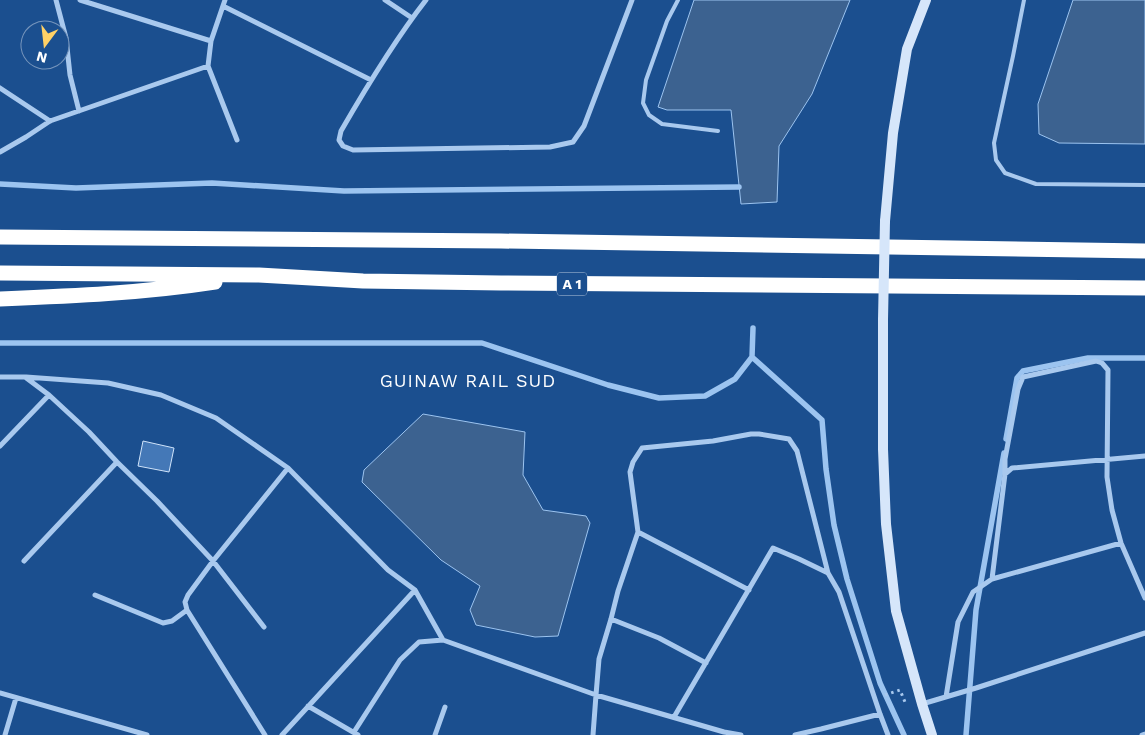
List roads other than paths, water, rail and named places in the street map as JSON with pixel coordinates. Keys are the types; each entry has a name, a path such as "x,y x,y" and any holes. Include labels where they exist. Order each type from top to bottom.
{"highway":[{"path":"0,237 502,241 1145,251"},
{"name":"A 1","path":"0,273 259,275 362,282 501,284 1145,288"},
{"path":"0,299 115,294 259,275"}],"street":[{"path":"56,0 66,38 70,75 79,111"},
{"path":"80,0 211,41"},
{"path":"225,0 211,41 208,66 237,140"},
{"path":"384,0 412,18"},
{"path":"426,0 371,80 341,131 339,140 343,146 353,150 550,147 573,142 584,126 632,0"},
{"path":"926,0 907,49 893,133 885,222 883,449 886,524 896,611 932,735"},
{"path":"223,6 371,80"},
{"path":"0,152 50,121 208,66"},
{"path":"0,88 50,121"},
{"path":"992,579 1005,474 1005,459 1018,389 1023,377 1096,361 1102,363 1108,370 1108,459 1106,477 1112,510 1121,544 1145,598"},
{"path":"0,377 108,383 161,395 216,418 288,468 388,570 415,590 443,640"},
{"path":"25,377 49,395 90,432 117,462 157,501 213,561 264,627"},
{"path":"0,446 49,395"},
{"path":"593,735 599,659 618,590 638,532 630,472 633,462 642,448 760,434 789,439 797,451 828,573 839,592 888,735"},
{"path":"1005,474 1012,468 1145,456"},
{"path":"24,561 117,462"},
{"path":"265,735 187,610 186,602 188,595 213,561 288,468"},
{"path":"638,532 748,590"},
{"path":"946,697 958,622 973,592 992,579 1121,544"},
{"path":"674,717 773,548 828,573"},
{"path":"282,735 415,590"},
{"path":"95,595 163,624 172,621 187,610"},
{"path":"611,619 659,638 706,663"},
{"path":"922,704 1145,633"},
{"path":"308,706 356,734 400,660 418,642 443,640 596,695 674,717 723,734 741,735"},
{"path":"0,693 147,735"},
{"path":"5,735 16,698"},
{"path":"435,735 445,707"},
{"path":"795,735 880,714"}],"lane":[{"path":"678,0 667,21 646,80 643,103 649,115 662,124 718,130"},
{"path":"1024,0 994,143 996,160 1004,173 1036,184 1145,185"}],"water":[{"path":"694,0 850,0 812,94 779,146 777,202 741,204 731,110 667,110 658,107"},
{"path":"1073,0 1145,0 1145,144 1059,143 1039,134 1038,104"},
{"path":"423,414 525,432 523,475 543,510 586,516 590,523 558,636 535,637 476,625 470,610 480,586 441,560 362,482 364,470"}],"waterway":[{"path":"0,184 76,188 212,183 344,191 739,187"},
{"path":"0,343 482,343 608,385 659,398 705,396 735,379 752,357 753,328"},
{"path":"752,357 822,420 826,469 834,525 847,579 880,683 904,735"},
{"path":"1006,439 1017,378 1023,371 1088,358 1145,358"},
{"path":"966,735 976,610 1004,453"}],"district":[{"name":"GUINAW RAIL SUD","path":"468,381"}]}
